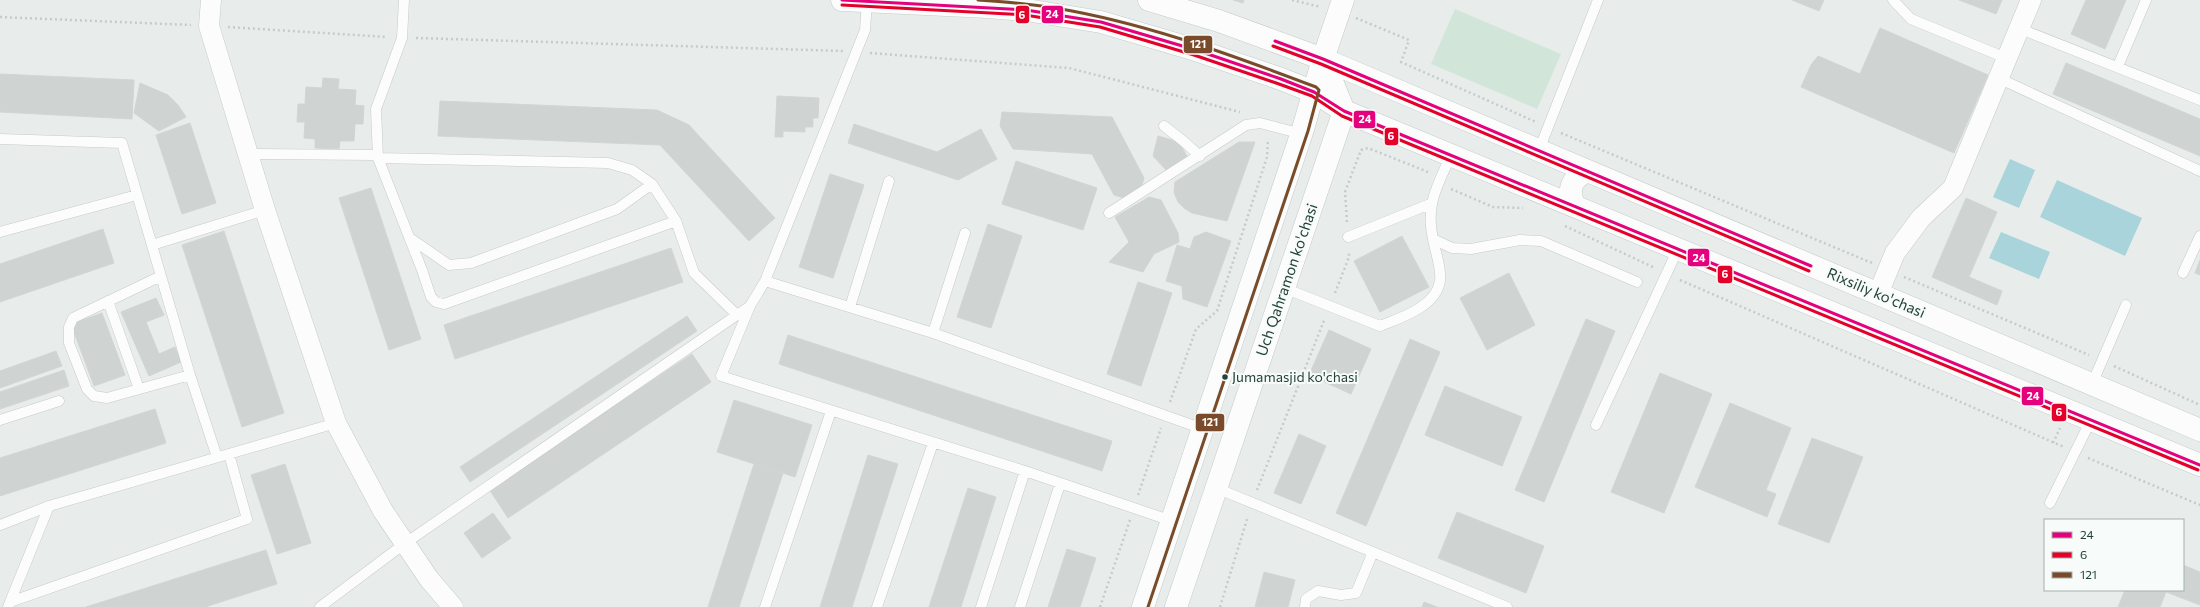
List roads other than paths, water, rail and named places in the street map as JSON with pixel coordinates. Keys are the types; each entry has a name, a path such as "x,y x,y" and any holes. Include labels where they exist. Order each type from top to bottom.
{"main road":[{"path":"842,0 966,3 1026,10 1101,22 1196,50 1314,92 1344,111 2200,465"},
{"name":"Rixsiliy ko'chasi","path":"1148,0 1219,21 1323,59 2200,430"},
{"name":"Uch Qahramon ko'chasi","path":"1143,607 1302,134 1323,59 1343,0"},
{"path":"1323,59 1344,111"},
{"name":"Uch Qahramon ko'chasi","path":"1176,607 1344,111"},
{"path":"1574,206 1571,195 1571,184 1579,176 1588,171"},
{"path":"1938,357 1948,352 1955,345 1956,334 1951,325"}],"street":[{"path":"211,0 209,26 265,210 336,423 373,494 404,544 429,579 453,607"},
{"path":"1878,294 1895,253 1921,218 1953,188 2018,28 2031,0"}],"lane":[{"path":"404,0 402,38 376,109 378,158 410,238 431,298 436,302 444,304 676,221"},
{"path":"1539,150 1598,0"},
{"path":"1893,0 1911,19 2006,58"},
{"path":"2118,66 2146,0"},
{"path":"867,1 865,30 765,281 750,306 721,376 1025,472 1172,521"},
{"path":"2018,28 2118,66 2200,100"},
{"path":"1998,78 2200,171"},
{"path":"1110,213 1246,125 1260,123 1302,134"},
{"path":"1164,126 1200,156"},
{"path":"0,139 122,143 190,375 217,457"},
{"path":"248,154 375,155 378,158 608,163 632,170 652,184 676,221 694,273 737,315"},
{"path":"1284,288 1380,326 1411,313 1434,296 1440,281 1430,225 1430,204 1451,155"},
{"path":"850,307 889,181"},
{"path":"410,238 449,264 471,263 617,208 652,184"},
{"path":"0,232 137,195"},
{"path":"1348,237 1430,204"},
{"path":"152,245 265,210"},
{"path":"933,333 965,233"},
{"path":"2183,273 2200,236"},
{"path":"1433,239 1452,248 1471,250 1520,240 1541,241 1637,282"},
{"path":"1596,425 1678,249"},
{"path":"161,276 73,318 69,327 69,343 87,389 94,396 107,398 190,375"},
{"path":"765,281 933,333 1166,414 1203,429"},
{"path":"108,301 139,389"},
{"path":"2092,384 2126,305"},
{"path":"320,607 404,544 750,306"},
{"path":"0,420 59,401"},
{"path":"765,607 831,411"},
{"path":"2050,503 2091,420"},
{"path":"0,525 49,506 336,423"},
{"path":"877,607 933,443"},
{"path":"9,604 247,519 229,454"},
{"path":"981,607 1025,472"},
{"path":"1020,607 1060,484"},
{"path":"1216,488 1507,607"},
{"path":"9,604 49,506"},
{"path":"1305,607 1306,599 1318,591 1341,595 1356,594 1373,552"}],"water":[{"path":"2010,159 2035,170 2019,208 1993,197"},
{"path":"2057,180 2142,218 2125,256 2040,217"},
{"path":"2001,232 2050,252 2039,279 1989,258"}],"place":[{"name":"Jumamasjid ko'chasi","path":"1225,377"}]}
